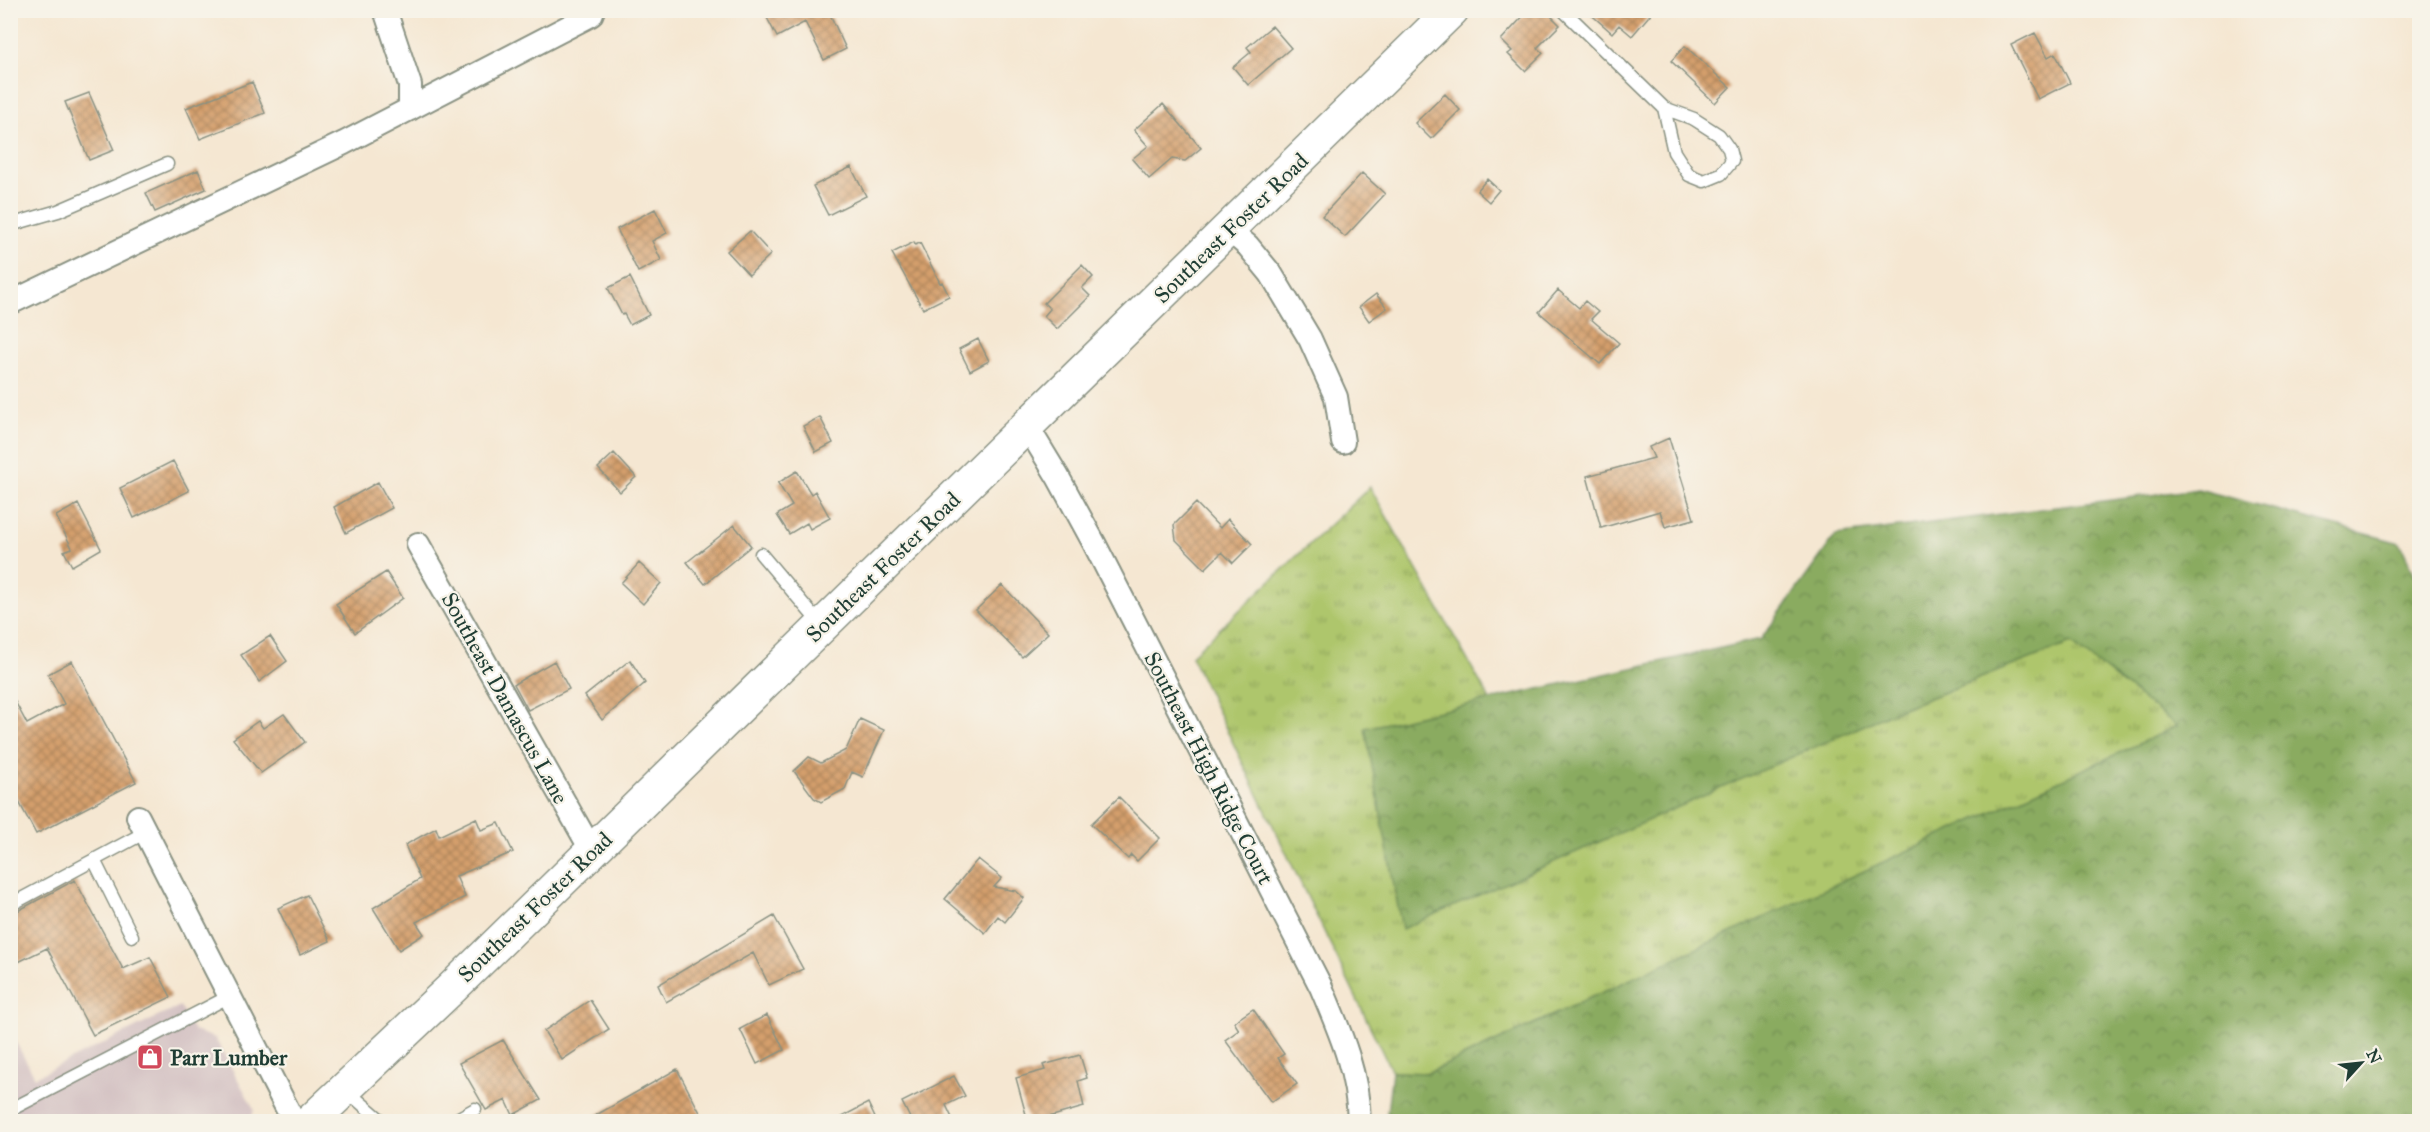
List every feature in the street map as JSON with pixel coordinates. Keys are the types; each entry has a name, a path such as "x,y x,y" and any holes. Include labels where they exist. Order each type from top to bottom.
{"main road":[{"name":"Southeast Foster Road","path":"310,1122 592,851 1452,10"}],"street":[{"path":"385,10 410,85 410,109"},
{"path":"10,303 410,109 581,21 591,15 593,10"},
{"path":"1229,230 1248,246 1271,274 1310,339 1336,397 1343,442"},
{"name":"Southeast High Ridge Court","path":"1027,426 1094,543 1321,987 1341,1034 1356,1084 1359,1122"},
{"name":"Southeast Damascus Lane","path":"418,544 592,851"},
{"path":"142,824 294,1122"}],"lane":[{"path":"1563,10 1664,108 1694,119 1719,135 1729,149 1732,160 1721,174 1704,181 1689,175 1674,152 1664,108"},
{"path":"10,225 58,211 167,164"},
{"path":"760,554 822,626"},
{"path":"10,904 94,860 142,824"},
{"path":"94,860 132,936"},
{"path":"10,1110 230,996"},
{"path":"345,1089 383,1122"},
{"path":"452,1122 475,1109"}],"shaded area":[{"name":"Parr Lumber","path":"180,1006 194,1031 215,1038 254,1109 252,1117 247,1122 11,1121 10,1032 35,1077"}],"green space":[{"path":"1370,487 1490,700 1365,728 1903,708 2071,643 2178,726 1428,1073 1392,1072 1191,656"},
{"path":"2198,489 2400,543 2419,584 2419,1121 1386,1121 1392,1072 1428,1073 2177,726 2071,643 1903,708 1402,929 1365,728 1761,639 1836,535"}],"building":[{"path":"763,10 828,10 846,49 824,60 805,22 777,37"},
{"path":"1529,10 1545,10 1560,25 1537,48 1543,53 1525,71 1508,54 1512,51 1501,40"},
{"path":"1586,10 1654,10 1632,36 1619,25 1612,33"},
{"path":"1272,26 1291,48 1248,85 1233,67 1251,52 1247,47"},
{"path":"2035,33 2048,57 2055,53 2070,83 2038,99 2011,45"},
{"path":"1685,46 1730,87 1715,103 1671,61"},
{"path":"252,82 265,113 200,139 186,108"},
{"path":"89,93 114,150 89,160 65,102"},
{"path":"1445,94 1460,110 1431,139 1415,123"},
{"path":"1163,104 1201,148 1185,161 1172,159 1149,179 1132,159 1148,146 1134,130"},
{"path":"851,167 866,196 828,215 813,186"},
{"path":"198,170 206,189 155,212 146,193"},
{"path":"1362,173 1385,194 1345,237 1322,216"},
{"path":"1487,179 1499,190 1489,202 1477,191"},
{"path":"655,209 667,233 652,241 661,260 638,272 617,229"},
{"path":"750,231 771,254 749,275 727,251"},
{"path":"914,242 915,245 920,243 949,296 923,309 892,253"},
{"path":"1082,265 1093,277 1082,288 1090,296 1057,329 1044,316 1050,309 1044,303"},
{"path":"630,277 649,315 630,325 608,288"},
{"path":"1558,290 1579,308 1585,301 1598,312 1591,319 1619,343 1600,364 1539,312"},
{"path":"1376,294 1387,308 1369,321 1359,307"},
{"path":"978,339 989,361 970,371 959,349"},
{"path":"820,417 833,443 816,452 803,426"},
{"path":"1669,438 1694,519 1665,527 1660,511 1601,528 1587,476 1654,458 1649,447"},
{"path":"614,453 636,477 620,492 598,468"},
{"path":"173,461 189,491 134,518 120,488"},
{"path":"797,471 811,494 815,491 830,518 810,529 807,523 789,534 777,515 792,506 778,483"},
{"path":"378,482 392,508 346,533 334,507"},
{"path":"1196,503 1220,528 1228,519 1252,544 1233,563 1222,552 1205,569 1176,540 1174,525"},
{"path":"78,504 101,549 72,566 64,551 72,548 56,516"},
{"path":"734,525 751,546 705,584 687,562"},
{"path":"639,563 661,583 643,604 621,583"},
{"path":"386,572 403,598 355,633 336,604"},
{"path":"1002,585 1048,633 1022,657 976,610"},
{"path":"270,636 287,661 259,682 241,655"},
{"path":"630,660 645,683 602,720 585,696"},
{"path":"72,661 136,782 36,834 10,785 10,692 27,724 64,704 48,674"},
{"path":"554,661 569,689 528,710 514,684"},
{"path":"284,714 305,742 261,773 233,739 258,721 263,728"},
{"path":"860,719 884,730 863,777 852,772 845,789 821,802 814,798 794,771 809,757 821,763 846,750"},
{"path":"1119,797 1160,838 1137,861 1131,855 1128,859 1091,824"},
{"path":"476,818 481,830 499,823 513,852 456,876 465,897 416,922 424,934 399,950 373,908 420,879 405,845 436,828 439,836"},
{"path":"978,859 1002,878 994,887 1016,891 1024,898 1005,922 998,916 985,933 945,899"},
{"path":"75,880 123,969 150,957 171,997 93,1035 47,948 10,966 10,915"},
{"path":"307,895 330,941 300,955 278,908"},
{"path":"774,916 803,969 769,985 753,953 666,1002 658,985"},
{"path":"590,1000 609,1029 562,1060 544,1031"},
{"path":"1253,1009 1284,1054 1278,1058 1297,1084 1271,1102 1225,1040 1239,1030 1234,1022"},
{"path":"767,1015 784,1050 757,1064 740,1029"},
{"path":"503,1040 541,1100 513,1115 506,1100 486,1110 459,1063"},
{"path":"1080,1055 1087,1078 1078,1081 1084,1107 1049,1117 1050,1122 1028,1122 1016,1078 1045,1070 1043,1065"},
{"path":"677,1069 705,1122 584,1122"},
{"path":"954,1076 965,1096 946,1105 954,1122 912,1122 902,1102"},
{"path":"868,1103 877,1122 832,1122"}],"place":[{"name":"Parr Lumber","path":"150,1057"}]}
